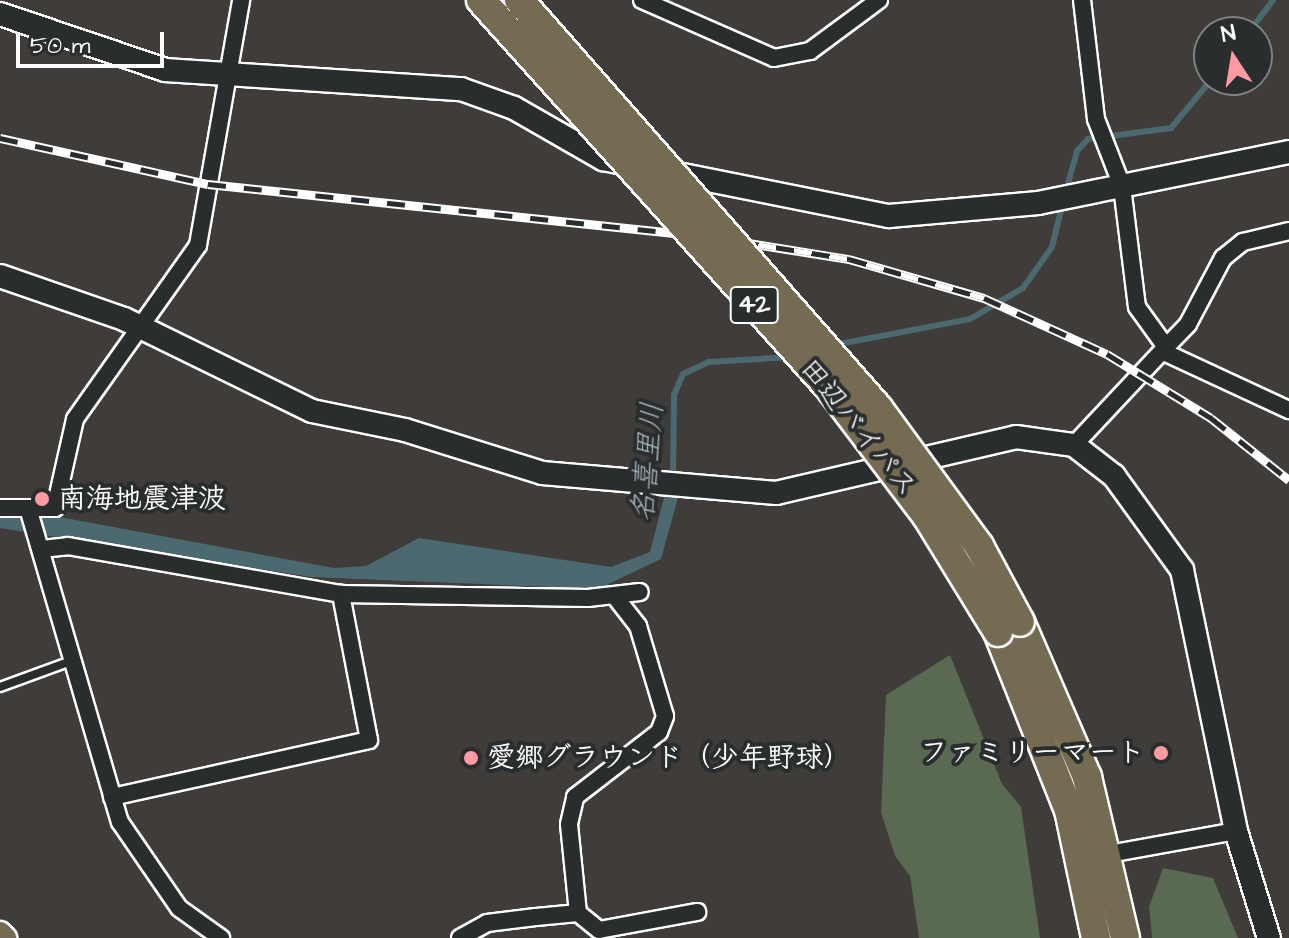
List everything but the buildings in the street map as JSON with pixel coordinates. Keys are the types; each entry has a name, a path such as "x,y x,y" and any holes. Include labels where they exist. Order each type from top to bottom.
{"highway":[{"name":"田辺バイパス","path":"481,0 829,387 1009,627 1062,705 1109,854 1125,938"},
{"name":"田辺バイパス","path":"519,0 878,408 979,546 1047,744 1081,859 1096,938"}],"street":[{"path":"0,508 55,508 75,419 145,329 198,245 241,0"},
{"path":"642,0 774,58 810,51 879,0"},
{"path":"1082,0 1096,119 1122,186 1137,307 1166,350 1289,410"},
{"path":"0,14 165,70 461,89 514,108 603,159 889,216 1038,203 1289,152"},
{"path":"1074,445 1188,324 1223,258 1243,242 1289,231"},
{"path":"0,276 145,329 312,411 405,430 542,473 693,489 776,493 1016,437 1074,445 1114,476 1182,570 1236,831 1269,938"},
{"path":"29,510 76,659 120,822 179,908 221,938"},
{"path":"40,545 68,546 341,594 615,597 640,592"},
{"path":"112,797 369,740 341,594"},
{"path":"615,597 638,626 665,716 659,732 575,797 569,824 578,913 599,930 697,912"},
{"path":"1081,859 1236,831"},
{"path":"460,938 487,923 578,913"}],"lane":[{"path":"0,687 76,659"}],"green space":[{"path":"950,655 1002,784 1021,807 1040,938 919,938 910,876 895,856 881,812 886,695"},
{"path":"1163,868 1213,878 1238,938 1152,938 1149,907"}],"water":[{"path":"665,494 679,494 661,559 598,589 311,577 0,528 0,513 54,516 334,568 366,566 419,538 611,567 650,552"}],"waterway":[{"name":"名喜里川","path":"1261,16 1273,0"},
{"name":"名喜里川","path":"1066,191 1077,151 1088,139 1171,128 1198,96"},
{"name":"名喜里川","path":"834,345 970,319 1023,288 1052,247 1063,202"},
{"name":"名喜里川","path":"673,480 674,395 683,374 709,362 792,357"}],"railway":[{"path":"0,138 208,184 705,236 849,259 984,298 1107,354 1211,418 1289,480"}],"place":[{"name":"南海地震津波","path":"42,499"},
{"name":"ファミリーマート","path":"1161,753"},
{"name":"愛郷グラウンド（少年野球）","path":"471,758"}]}
